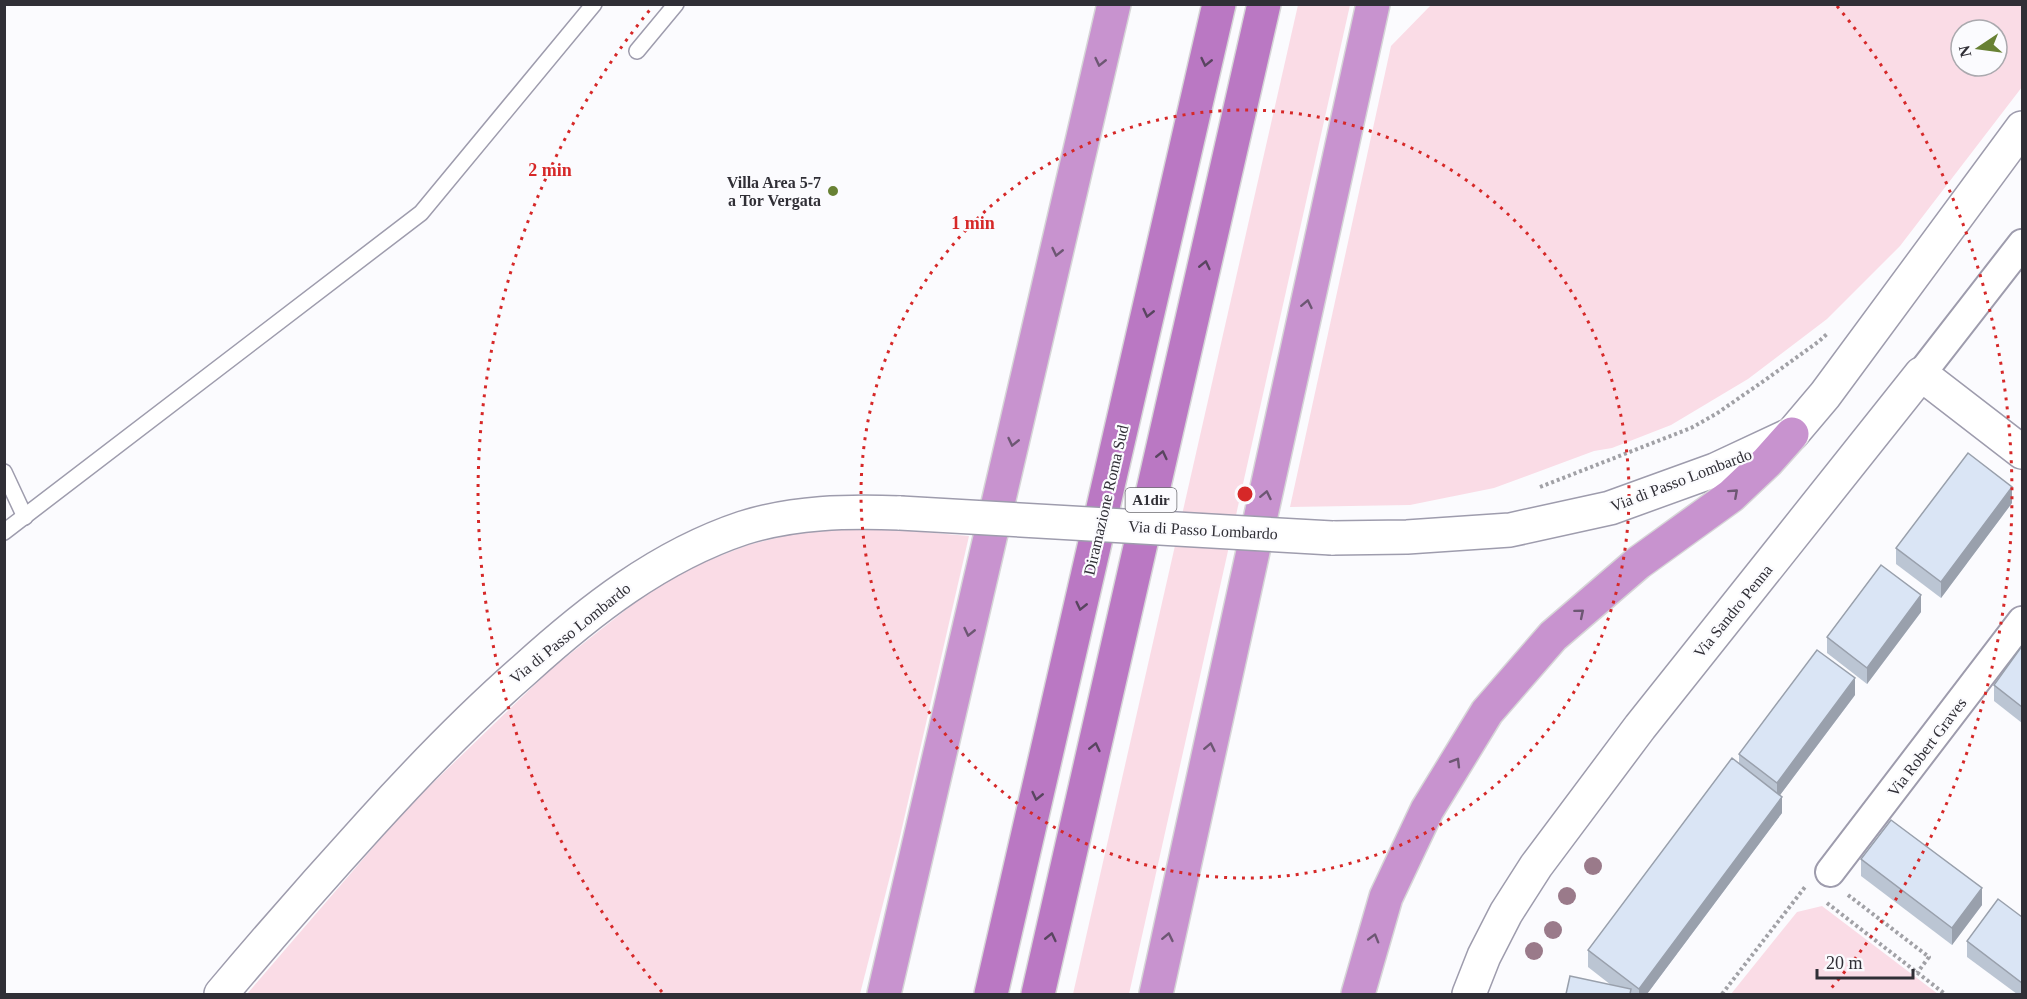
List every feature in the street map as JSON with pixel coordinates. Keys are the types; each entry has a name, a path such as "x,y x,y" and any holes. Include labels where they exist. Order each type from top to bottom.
{"highway":[{"path":"884,994 1114,4"},
{"name":"Diramazione Roma Sud","path":"991,994 1219,4"},
{"name":"A1dir","path":"1038,994 1264,4"},
{"path":"1156,994 1370,19 1394,4"},
{"path":"1358,994 1386,897 1427,810 1487,712 1553,636 1638,563 1731,496 1767,462 1792,434"},
{"path":"877,994 918,854"}],"street":[{"name":"Via di Passo Lombardo","path":"221,994 336,862 450,739 541,654 592,611 640,578 687,551 744,528 800,516 849,511 1332,538 1375,538 1510,530 1610,508 1714,470 1792,434 1825,394 2022,128"},
{"name":"Via Sandro Penna","path":"1469,994 1484,956 1506,913 1536,866 1662,699 2022,244"},
{"path":"1921,374 2022,452"},
{"name":"Via Robert Graves","path":"1818,879 2022,621"}],"lane":[{"path":"4,532 421,213 594,4"},
{"path":"637,51 676,4"},
{"path":"4,472 25,517"}],"path":[{"path":"1530,490 1691,428 1716,414 1768,378 1818,342 1833,328"},
{"path":"1722,994 1818,879 1826,878 1929,957 1917,973"},
{"path":"1825,901 1945,994"}],"shaded area":[{"path":"1298,5 1350,5 1129,994 1073,994"},
{"path":"1431,5 2022,5 2022,87 1900,246 1827,319 1748,379 1671,425 1612,448 1594,451 1494,488 1410,505 1290,507 1391,46"},
{"path":"850,528 969,536 899,841 860,994 247,994 407,808 551,669 647,593 694,566 748,545 804,531"},
{"path":"1822,906 1938,994 1731,994 1797,912"}],"building":[{"path":"1968,453 2012,487 1941,582 1896,548"},
{"path":"1881,565 1921,595 1867,668 1827,637"},
{"path":"2022,646 2022,707 1994,685"},
{"path":"1817,650 1855,678 1777,783 1739,754"},
{"path":"1732,758 1782,797 1639,989 1588,950"},
{"path":"1891,820 1982,888 1952,928 1861,859"},
{"path":"1998,899 2022,917 2022,983 1967,941"},
{"path":"1570,976 1631,989 1630,994 1566,994"}],"place":[{"name":"Villa Area 5-7 a Tor Vergata","path":"833,191"}]}
